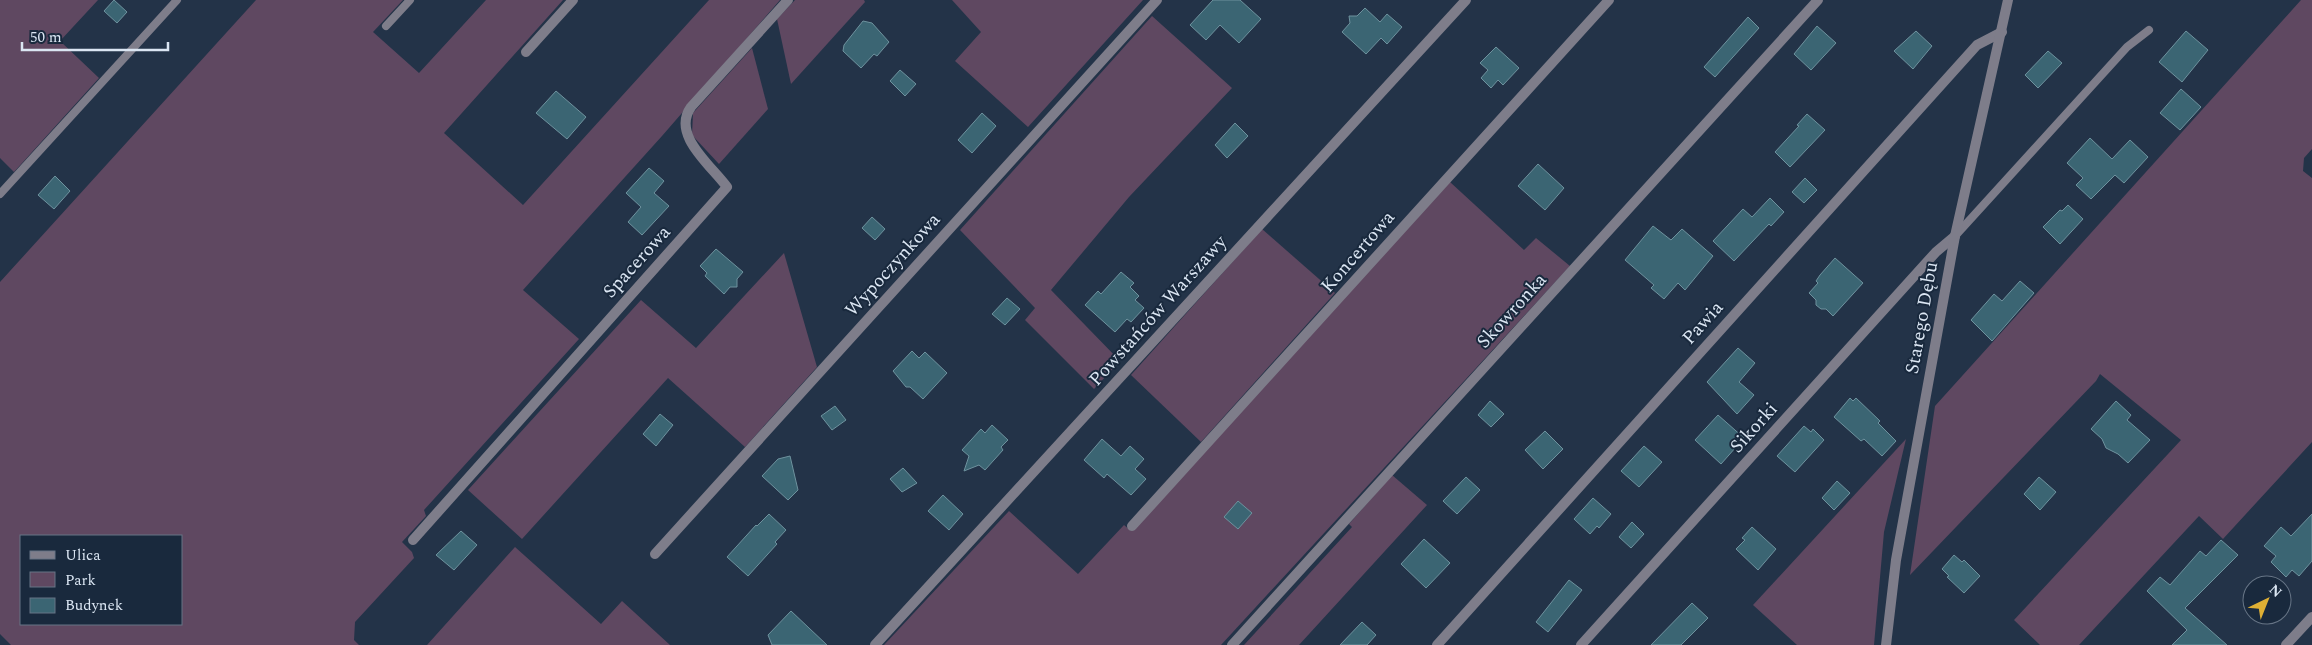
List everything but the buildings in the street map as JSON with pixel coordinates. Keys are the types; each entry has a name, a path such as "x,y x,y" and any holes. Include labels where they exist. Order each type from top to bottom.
{"street":[{"path":"526,52 573,0"},
{"name":"Spacerowa","path":"413,540 727,187 686,135 684,119 691,107 788,0"},
{"name":"Wypoczynkowa","path":"655,554 1157,0"},
{"name":"Powstańców Warszawy","path":"875,645 1466,0"},
{"name":"Koncertowa","path":"1132,526 1609,0"},
{"name":"Skowronka","path":"1232,645 1818,0"},
{"name":"Starego Dębu","path":"1886,645 1896,560 1955,236 2008,0"},
{"name":"Pawia","path":"1437,645 1977,45 2002,32"},
{"name":"Sikorki","path":"1581,645 1936,252 1955,236"},
{"path":"2286,645 2312,616"}],"lane":[{"path":"0,194 177,0"},
{"path":"386,26 410,0"},
{"path":"1955,236 2127,47 2149,30"}],"green space":[{"path":"0,0 98,0 60,41 99,78 14,172 0,158"},
{"path":"256,0 403,0 373,32 419,73 486,0 563,0 444,133 523,205 709,0 780,0 662,136 523,290 579,339 424,510 426,516 402,542 412,552 414,558 355,622 354,640 359,645 11,645 0,634 0,282"},
{"path":"795,0 864,0 865,2 791,84 777,19"},
{"path":"952,0 1143,0 1028,127 955,61 981,32"},
{"path":"2301,0 2312,0 2312,149 2304,158 2303,171 2312,178 2312,442 2223,539 2199,516 2079,645 2040,645 2014,620 2181,440 2100,374 2096,381 1910,575 1935,406"},
{"path":"1152,16 1232,88 1129,197 1051,290 1120,361 1094,389 1025,320 1035,308 960,230"},
{"path":"752,48 768,109 719,164 692,135 693,113"},
{"path":"1450,182 1524,250 1536,238 1570,266 1221,645 884,645 1009,511 1078,574 1124,525 1131,531"},
{"path":"1262,229 1335,293 1201,442 1131,375"},
{"path":"784,253 817,367 745,447 668,378 522,539 468,490 641,300 696,348"},
{"path":"1906,439 1884,532 1874,645 1797,645 1753,605"},
{"path":"1392,475 1427,505 1299,645 1244,645 1352,527 1349,524"},
{"path":"515,547 601,624 622,601 670,645 427,645"}]}
